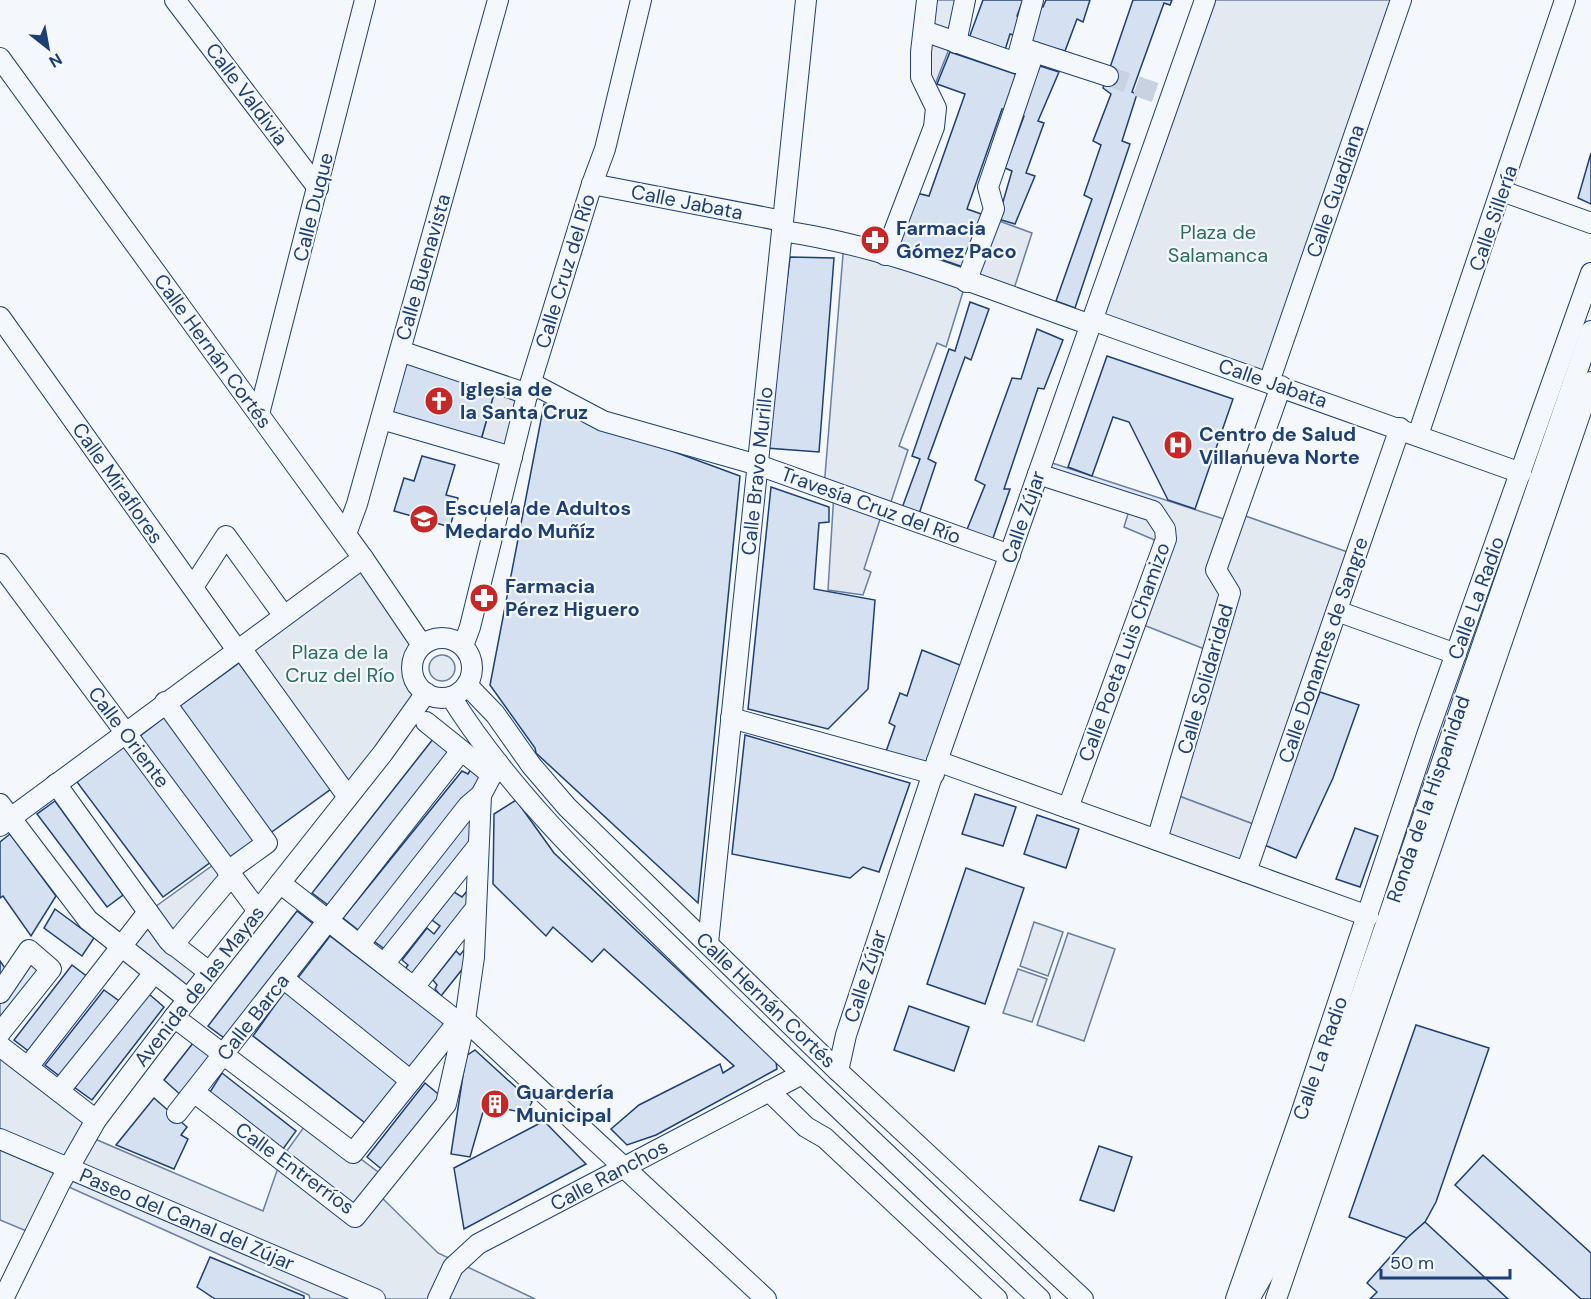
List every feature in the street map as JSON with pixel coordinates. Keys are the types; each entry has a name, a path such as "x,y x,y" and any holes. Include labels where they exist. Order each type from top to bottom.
{"street":[{"name":"Calle Valdivia","path":"176,0 318,188"},
{"name":"Calle Duque","path":"259,414 365,0"},
{"name":"Calle Buenavista","path":"346,534 381,419 498,0"},
{"name":"Calle Cruz del Río","path":"463,646 470,627 529,388 605,149 641,0"},
{"name":"Calle Bravo Murillo","path":"708,943 806,0"},
{"path":"885,255 934,127 936,108 921,77 927,0"},
{"path":"956,43 965,0"},
{"path":"966,282 994,209 988,187 1023,54 1033,0"},
{"name":"Calle Zújar","path":"838,1071 846,1035 936,767 1205,0"},
{"name":"Calle Guadiana","path":"1275,384 1401,0"},
{"name":"Calle Sillería","path":"1409,431 1502,191 1565,0"},
{"path":"924,31 956,43 1023,54 1108,76"},
{"name":"Calle Hernán Cortés","path":"0,58 346,534 422,645"},
{"name":"Calle Jabata","path":"592,184 782,226 885,255 1275,384 1521,473"},
{"path":"1502,191 1591,223"},
{"name":"Calle La Radio","path":"1236,1299 1456,654 1591,273"},
{"name":"Calle Miraflores","path":"0,317 238,649"},
{"name":"Ronda de la Hispanidad","path":"1249,1299 1267,1268 1591,331"},
{"name":"Travesía Cruz del Río","path":"400,351 529,388 603,421 758,465 1010,555"},
{"name":"Ronda de la Hispanidad","path":"1276,1299 1591,382"},
{"name":"Calle Solidaridad","path":"1157,840 1230,593 1216,570 1237,513 1275,384"},
{"path":"381,419 512,457"},
{"name":"Calle Donantes de Sangre","path":"1246,872 1356,555 1409,431"},
{"name":"Calle Poeta Luis Chamizo","path":"1038,474 1154,511 1166,529 1166,539 1068,808"},
{"path":"193,588 226,536 284,616"},
{"path":"188,999 88,920 4,816 56,784 363,558"},
{"name":"Calle Oriente","path":"0,564 258,911"},
{"path":"1337,610 1456,654"},
{"path":"440,638 450,638 463,646 471,657 472,667 467,685 451,697 441,698 426,693 416,683 412,673 412,663 422,645 440,638"},
{"path":"238,649 348,797"},
{"name":"Calle Hernán Cortés","path":"467,685 495,714 531,765 567,807 838,1071 1083,1299"},
{"name":"Avenida de las Mayas","path":"3,1299 60,1183 96,1120 209,972 396,736 426,693"},
{"name":"Calle Hernán Cortés","path":"451,697 495,770 519,791 571,848 802,1074 1040,1299"},
{"path":"165,702 267,843 230,874 173,945"},
{"path":"396,736 415,725 464,716"},
{"path":"732,718 936,767 1068,808 1368,916"},
{"path":"359,945 468,806 481,795 495,770 461,751 426,722"},
{"name":"Calle Barca","path":"177,1113 461,751"},
{"path":"56,784 173,945 209,972"},
{"path":"174,1017 353,1153 462,1021 474,957 481,795"},
{"path":"384,964 478,846"},
{"path":"280,884 462,1021 766,1299"},
{"path":"414,987 476,908"},
{"path":"28,1067 148,912"},
{"path":"0,993 29,950 51,969 0,1033"},
{"path":"59,1091 154,972"},
{"path":"283,978 411,1081"},
{"name":"Calle Entrerríos","path":"194,1092 355,1217 446,1104 462,1021"},
{"name":"Calle Zújar","path":"818,1050 831,1046 846,1035"},
{"path":"0,1046 96,1120"},
{"name":"Calle Ranchos","path":"438,1299 453,1267 478,1244 802,1074"},
{"path":"769,1091 806,1127 825,1138 997,1299"},
{"name":"Paseo del Canal del Zújar","path":"0,1139 375,1299"},
{"name":"Ronda de la Hispanidad","path":"1264,1299 1267,1268"}],"green space":[{"path":"927,0 965,0 956,43 924,31"},
{"name":"Plaza de Salamanca","path":"1205,0 1401,0 1269,382 1092,320"},
{"path":"844,242 966,282 946,347 937,343 899,446 908,450 888,511 824,488"},
{"path":"1043,460 1233,522 1237,513 1356,555 1261,827 1171,793 1212,652 1136,622 1164,544 1124,527 1131,504 1038,474"},
{"name":"Plaza de la Cruz del Río","path":"363,558 422,645 413,662 413,673 422,690 348,797 240,647"},
{"path":"442,655 451,659 455,668 451,677 442,681 433,677 429,668 433,659"},
{"path":"220,860 231,876 174,945 209,972 188,999 121,946 148,912"},
{"path":"1034,922 1063,932 1048,976 1020,966"},
{"path":"1068,933 1115,949 1084,1041 1037,1025"},
{"path":"1018,969 1047,979 1032,1022 1003,1013"},
{"path":"0,1046 96,1120 88,1136 263,1211 281,1159 309,1120 386,1178 376,1192 438,1253 535,1299 310,1299 309,1295 60,1183 36,1235 0,1220"}],"shaded area":[{"path":"925,35 951,44 932,92"},
{"path":"991,218 1032,233 1011,298 966,282"},
{"path":"497,383 528,394 512,457 479,447"},
{"path":"834,492 883,510 864,569 871,572 863,595 828,590"},
{"path":"1171,793 1261,827 1246,872 1157,840"},
{"path":"29,943 58,967 0,1039 0,986"}],"building":[{"path":"983,0 1023,0 1017,16 1023,17 1016,36 1010,34 1005,50 969,38"},
{"path":"1046,0 1090,0 1083,22 1077,19 1065,51 1030,42 1036,6 1043,7"},
{"path":"1133,0 1172,0 1170,5 1164,3 1132,92 1137,94 1122,141 1130,144 1075,308 1056,301 1092,199 1084,195 1101,145 1093,141 1111,94 1103,88"},
{"path":"950,52 1018,75 1006,109 1002,109 967,209 987,216 966,268 897,244 916,193 929,196 965,94 937,84"},
{"path":"1040,66 1059,72 1038,121 1044,123 1026,173 1035,176 1015,224 998,219 1012,171 1005,168 1024,116 1020,114"},
{"path":"1591,153 1591,204 1578,198"},
{"path":"790,257 834,258 819,452 766,448"},
{"path":"970,302 989,309 971,360 965,357 928,459 936,463 919,514 902,508 920,459 912,456 949,349 955,351"},
{"path":"1037,329 1063,340 1044,389 1038,388 1004,489 1010,489 992,541 966,532 985,485 975,480 1012,378 1021,379"},
{"name":"Iglesia de la Santa Cruz","path":"400,351 497,383 479,447 381,419"},
{"name":"Centro de Salud Villanueva Norte","path":"1107,356 1233,399 1195,509 1168,500 1129,422 1113,417 1092,476 1068,467"},
{"path":"544,404 740,476 698,903 536,753 535,748 490,685"},
{"path":"422,456 455,465 446,495 458,498 450,527 394,511 404,478 414,481"},
{"path":"771,487 829,507 829,522 819,523 814,589 875,600 868,689 828,729 748,709"},
{"path":"922,650 970,669 934,774 883,760 895,726 889,723 900,693 907,696"},
{"path":"239,663 331,789 269,834 177,708"},
{"path":"1320,692 1359,705 1333,778 1296,858 1262,844"},
{"path":"166,716 258,841 232,860 140,736"},
{"path":"745,735 910,783 879,872 863,867 850,878 732,854"},
{"path":"433,739 452,754 332,908 312,893"},
{"path":"125,744 215,859 163,897 77,782"},
{"path":"471,769 484,779 362,933 343,918 462,771 468,774"},
{"path":"975,794 1016,807 1003,846 962,834"},
{"path":"516,800 554,853 776,1062 777,1069 656,1135 627,1145 611,1129 639,1105 720,1064 723,1073 734,1066 604,949 592,962 553,927 546,936 493,884 494,814"},
{"path":"55,801 123,895 107,907 37,814"},
{"path":"472,811 476,842 390,953 371,939"},
{"path":"1037,815 1079,829 1066,868 1024,854"},
{"path":"1355,828 1378,836 1360,887 1336,879"},
{"path":"10,834 56,896 31,936 3,896 0,898 0,842"},
{"path":"966,868 1024,888 985,1004 927,984"},
{"path":"467,891 473,896 409,977 402,973 408,965 402,960 427,928 434,934 440,926 432,920 454,892 462,897"},
{"path":"55,909 94,938 82,956 44,928"},
{"path":"297,911 316,926 227,1040 208,1026"},
{"path":"330,936 448,1026 413,1070 297,979"},
{"path":"464,950 472,957 441,996 435,989 437,985 433,980 456,951 460,955"},
{"path":"0,961 7,971 0,983"},
{"path":"72,965 89,978 31,1053 14,1040"},
{"path":"104,990 122,1003 62,1078 45,1065"},
{"path":"285,991 401,1085 369,1126 253,1036"},
{"path":"149,994 164,1007 92,1100 74,1087"},
{"path":"909,1006 969,1027 954,1071 894,1050"},
{"path":"1416,1025 1489,1048 1436,1202 1425,1222 1407,1238 1349,1217"},
{"path":"193,1043 214,1058 182,1096 164,1080"},
{"name":"Guardería Municipal","path":"475,1050 532,1102 526,1113 485,1105 470,1157 451,1154 466,1056"},
{"path":"222,1073 296,1131 283,1149 210,1092"},
{"path":"425,1083 443,1098 385,1172 367,1157"},
{"path":"154,1098 187,1127 181,1135 188,1139 174,1169 116,1145"},
{"path":"544,1121 586,1164 464,1229 454,1168"},
{"path":"1099,1146 1132,1157 1114,1211 1080,1200"},
{"path":"1483,1155 1591,1253 1591,1299 1581,1299 1455,1185"},
{"path":"1425,1222 1508,1299 1370,1299 1377,1292 1367,1283 1407,1238"},
{"path":"210,1257 304,1296 304,1299 215,1299 197,1287"}],"tunnel":[{"path":"1108,76 1171,98"}],"place":[{"name":"Farmacia Gómez Paco","path":"875,240"},
{"name":"Iglesia de la Santa Cruz","path":"439,401"},
{"name":"Centro de Salud Villanueva Norte","path":"1178,445"},
{"name":"Escuela de Adultos Medardo Muñíz","path":"424,519"},
{"name":"Farmacia Pérez Higuero","path":"484,598"},
{"name":"Guardería Municipal","path":"495,1104"}]}
